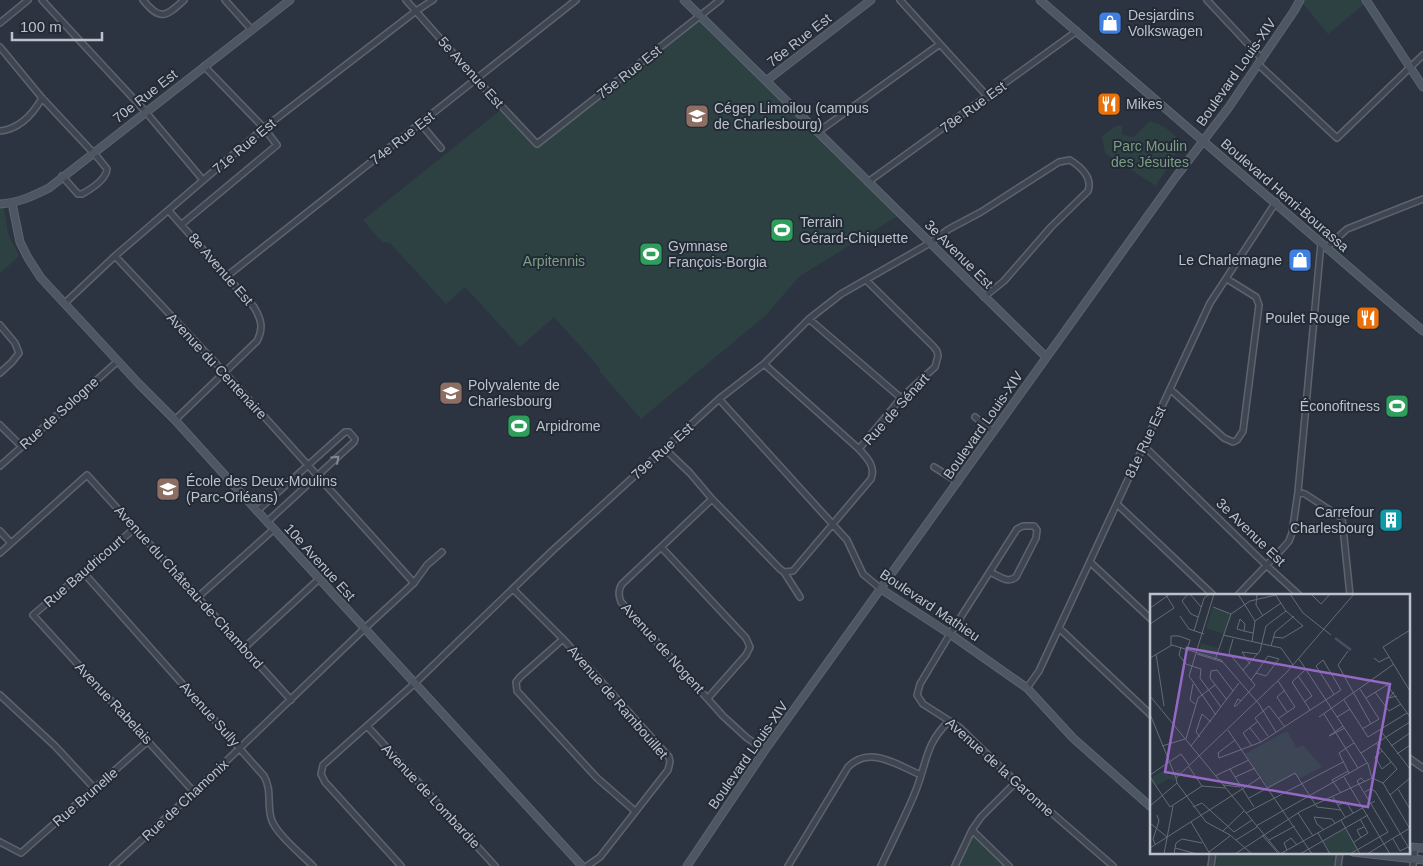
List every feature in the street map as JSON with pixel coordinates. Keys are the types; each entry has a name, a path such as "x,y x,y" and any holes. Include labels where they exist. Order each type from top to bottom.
{"street":[{"path":"0,23 28,0"},
{"path":"42,0 145,111 203,180"},
{"path":"143,0 157,14 166,15 184,0"},
{"path":"225,0 251,29"},
{"name":"70e Rue Est","path":"12,203 31,197 49,188 145,111 290,0"},
{"name":"5e Avenue Est","path":"406,0 537,144"},
{"name":"71e Rue Est","path":"65,303 115,256 170,211 264,128 433,0"},
{"name":"74e Rue Est","path":"227,276 576,0"},
{"name":"3e Avenue Est","path":"684,0 1046,357"},
{"name":"75e Rue Est","path":"537,144 720,0"},
{"name":"76e Rue Est","path":"766,81 870,0"},
{"path":"900,0 988,97"},
{"name":"Boulevard Henri-Bourassa","path":"1040,0 1423,331"},
{"path":"1207,0 1260,62 1337,138 1423,55"},
{"name":"Boulevard Louis-XIV","path":"687,866 765,750 1046,357 1203,140 1229,108 1300,0"},
{"path":"1366,0 1423,87"},
{"name":"78e Rue Est","path":"868,182 1077,31"},
{"path":"818,132 940,44"},
{"path":"0,47 42,98 107,169 107,174 85,192 78,194 62,176"},
{"path":"204,66 264,128"},
{"path":"0,132 19,125 35,110 42,98"},
{"path":"420,123 441,148"},
{"name":"71e Rue Est","path":"182,224 277,145 264,128"},
{"name":"79e Rue Est","path":"401,866 325,782 321,774 323,765 414,684 664,449 720,399 764,364 809,318 841,294 930,243 949,229 981,212 1059,162 1070,160 1087,174 1090,186 1082,198 1051,227 1004,282 984,297"},
{"path":"1239,594 1289,541 1298,492 1323,246 1347,229 1423,199"},
{"name":"81e Rue Est","path":"1027,688 1039,671 1210,303 1276,202"},
{"path":"0,204 12,203"},
{"name":"10e Avenue Est","path":"12,203 18,235 28,258 41,278 175,420 256,511 582,866"},
{"name":"8e Avenue Est","path":"170,211 254,307 261,319 262,332 257,341 224,372"},
{"name":"Avenue du Centenaire","path":"115,256 224,372 414,584"},
{"path":"1170,389 1224,438 1233,442 1241,436 1259,306 1256,297 1227,279"},
{"name":"Rue de Sénart","path":"859,450 902,398 938,362 937,351 866,280"},
{"path":"809,318 902,398"},
{"path":"0,325 15,343 19,352 12,362 0,373"},
{"name":"Rue de Sologne","path":"0,466 118,361"},
{"path":"764,364 859,450 868,459 873,469 871,478 797,567 792,571 784,572"},
{"path":"175,420 224,372"},
{"name":"Boulevard Mathieu","path":"720,399 834,524 847,540 863,574 881,589 1027,688 1073,738 1150,806"},
{"path":"975,416 993,432"},
{"path":"0,425 22,447"},
{"path":"256,511 345,432 353,435 354,442 267,522"},
{"name":"3e Avenue Est","path":"1143,445 1298,594"},
{"path":"664,449 690,473 712,499 784,572 800,597"},
{"path":"934,467 958,482"},
{"name":"Avenue du Château-de-Chambord","path":"11,543 87,474 291,700"},
{"path":"1298,492 1305,494 1342,518 1350,594"},
{"name":"Avenue de Nogent","path":"712,499 622,584 618,597 723,716 747,738 765,750"},
{"path":"1117,504 1212,594"},
{"path":"950,634 1017,529 1023,526 1034,526 1037,530 1036,538 1016,577 1012,581 1008,581 990,572"},
{"name":"Rue Baudricourt","path":"33,615 135,528"},
{"path":"198,597 274,529"},
{"path":"0,531 11,543 0,553"},
{"path":"662,548 749,643 750,647 746,656 708,698"},
{"name":"Rue de Chamonix","path":"113,866 414,584 427,564 442,552"},
{"path":"1090,562 1150,618"},
{"name":"Avenue Sully","path":"83,572 240,748 267,781 274,826 313,866"},
{"path":"244,648 319,579"},
{"name":"Avenue de Rambouillet","path":"513,589 563,639 669,757 668,770 600,857 587,866"},
{"name":"Avenue Rabelais","path":"33,615 194,792"},
{"path":"1058,628 1150,714"},
{"name":"Avenue de la Garonne","path":"950,634 917,690 917,695 923,704 959,727 1016,782 1113,866"},
{"path":"563,639 520,677 516,682 517,691 597,778 635,811"},
{"path":"0,695 55,746 95,789"},
{"path":"881,866 915,793 933,740 949,721"},
{"name":"Avenue de Lombardie","path":"367,726 495,866"},
{"name":"Rue Brunelle","path":"0,842 21,853 148,741"},
{"path":"788,866 848,767 855,760 867,756 881,758 921,775"},
{"path":"1410,759 1423,768"},
{"path":"955,866 972,830 986,811 1016,782"},
{"path":"972,830 1009,866"},
{"path":"1413,863 1416,848"},
{"path":"1364,854 1413,863 1423,860"}],"green space":[{"path":"1300,0 1366,0 1367,2 1328,34"},
{"name":"Arpitennis","path":"700,16 901,214 800,276 765,316 641,419 600,372 599,367 554,317 520,347 465,287 446,304 390,243 382,242 363,220 503,108 537,143"},
{"name":"Parc Moulin des Jésuites","path":"1150,121 1168,130 1181,145 1156,186 1105,153 1102,136 1116,126 1122,125 1122,135 1134,137"},
{"path":"0,206 4,208 8,234 19,256 0,273"},
{"path":"972,830 1009,866 955,866"},
{"path":"1217,854 1335,855 1334,866 1216,866"}],"place":[{"name":"Desjardins Volkswagen","path":"1110,23"},
{"name":"Mikes","path":"1109,104"},
{"name":"Cégep Limoilou (campus de Charlesbourg)","path":"697,116"},
{"name":"Terrain Gérard-Chiquette","path":"782,230"},
{"name":"Gymnase François-Borgia","path":"651,254"},
{"name":"Le Charlemagne","path":"1300,260"},
{"name":"Poulet Rouge","path":"1368,318"},
{"name":"Polyvalente de Charlesbourg","path":"451,393"},
{"name":"Éconofitness","path":"1397,406"},
{"name":"Arpidrome","path":"519,426"},
{"name":"École des Deux-Moulins (Parc-Orléans)","path":"168,489"},
{"name":"Carrefour Charlesbourg","path":"1391,520"}]}
